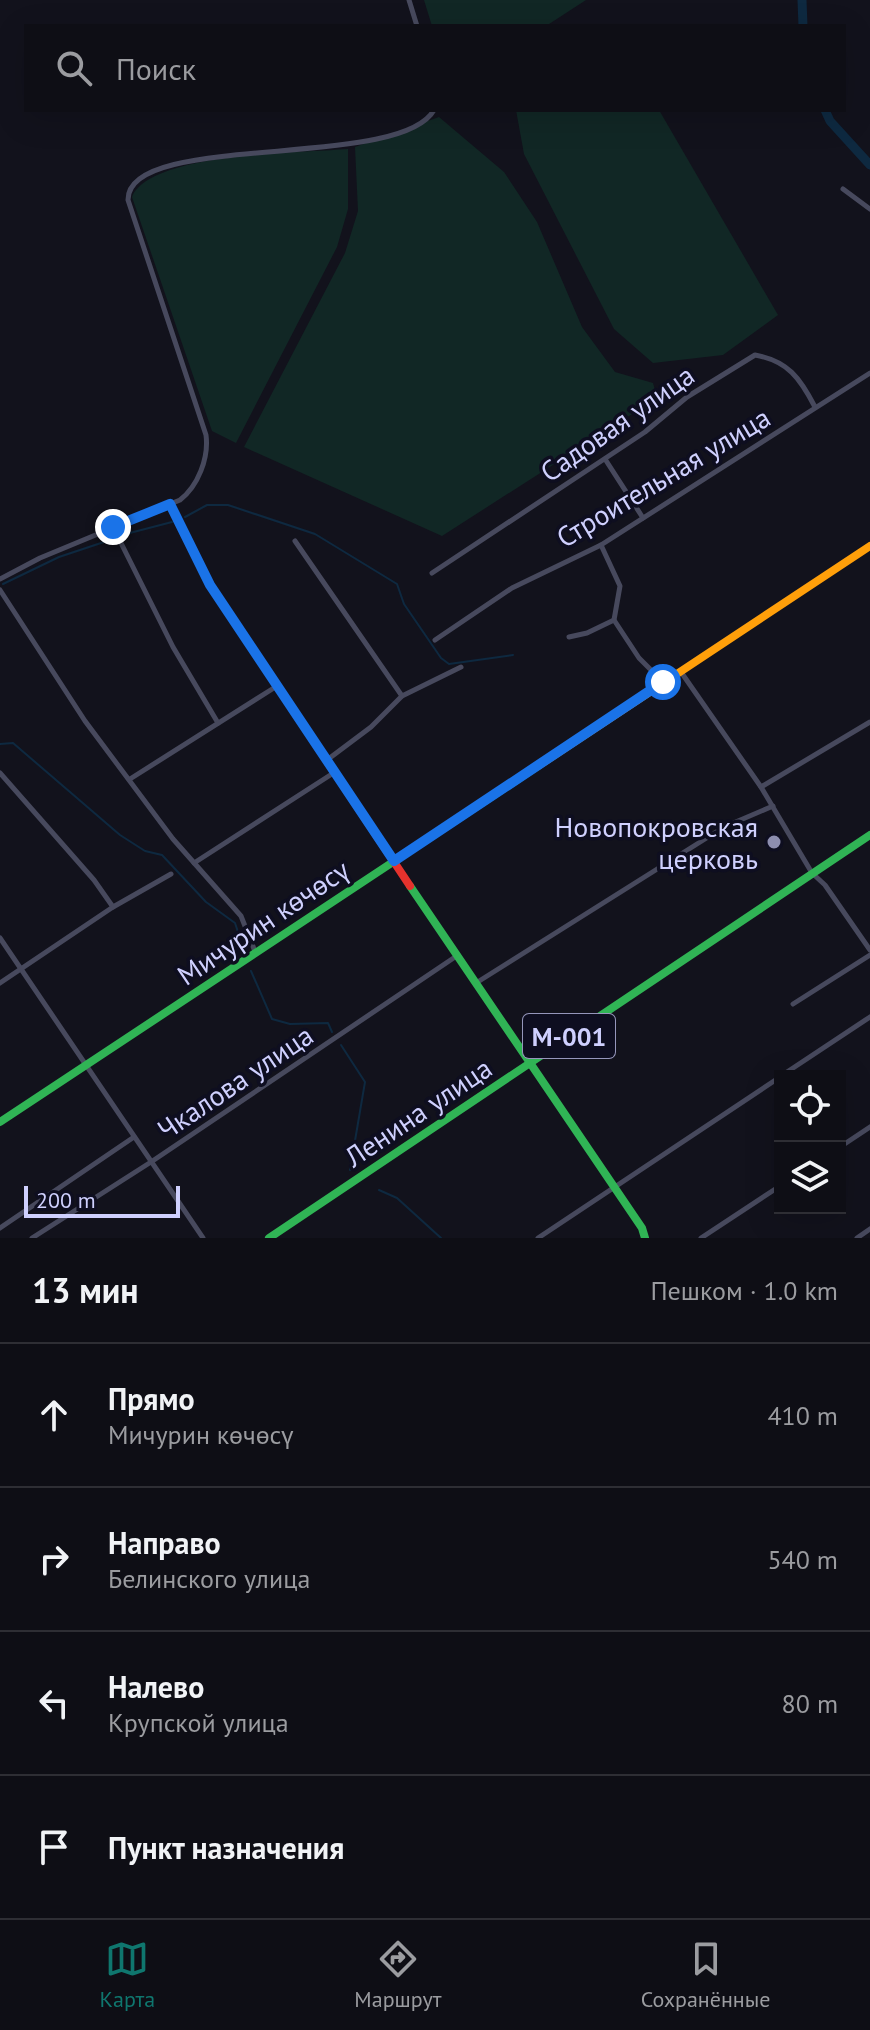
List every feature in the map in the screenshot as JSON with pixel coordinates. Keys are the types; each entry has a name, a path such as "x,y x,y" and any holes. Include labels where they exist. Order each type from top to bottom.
{"street":[{"path":"409,0 416,24"},
{"path":"0,579 170,504 192,489 208,446 128,200 132,188 148,174 185,161 348,145 412,126 424,121 432,112"},
{"path":"843,189 870,209"},
{"name":"Садовая улица","path":"432,573 605,459 687,397 755,355 777,359 798,376 815,407"},
{"name":"Строительная улица","path":"435,640 512,588 601,545 870,373"},
{"path":"605,459 643,518"},
{"path":"170,504 210,585 612,1188 642,1228 645,1238"},
{"path":"113,527 173,647 218,723"},
{"path":"295,541 402,696"},
{"path":"601,545 620,590 614,620 639,658 663,682"},
{"name":"Мичурин көчөсү","path":"0,1122 870,546"},
{"path":"0,590 35,648 130,779 194,863 241,916 256,955"},
{"path":"569,637 587,633 614,620"},
{"path":"327,760 371,727 402,696 461,667"},
{"path":"681,672 761,787 812,873 825,885 869,948 793,1004"},
{"path":"130,779 278,686"},
{"path":"761,787 870,722"},
{"path":"194,863 335,771"},
{"path":"0,773 94,880 113,907"},
{"path":"476,983 724,827 773,806"},
{"name":"Ленина улица","path":"269,1238 870,835"},
{"path":"0,983 113,907 171,874"},
{"path":"0,938 203,1238"},
{"name":"Чкалова улица","path":"32,1238 151,1162 458,955"},
{"path":"790,1070 870,1017"},
{"path":"538,1238 774,1081"},
{"path":"846,1143 870,1127"},
{"name":"Чкалова улица","path":"0,1228 134,1137"},
{"path":"701,1238 774,1190"},
{"path":"857,1238 870,1229"}],"green space":[{"path":"424,0 586,0 549,24 431,24"},
{"path":"516,112 660,112 778,315 723,355 653,363 614,329 524,154"},
{"path":"439,117 504,172 537,222 582,327 615,372 653,383 657,398 442,536 244,447 345,253 358,211 355,147"},
{"path":"348,149 348,209 337,247 236,443 212,431 132,197 145,182 167,171 197,163 264,154"}],"waterway":[{"path":"802,0 803,24"},
{"path":"826,112 830,121 870,165"},
{"path":"185,517 207,505 228,505 315,534 397,584 404,604 441,658 449,664 513,655"},
{"path":"122,535 172,522"},
{"path":"3,584 59,557 113,539"},
{"path":"0,744 13,743 120,835 145,851 162,855 206,902 235,923 246,956"},
{"path":"251,971 272,1019 290,1024 328,1023 332,1032"},
{"path":"341,1045 365,1082 350,1170"},
{"path":"379,1190 397,1198 441,1238"}],"traffic: fast":[{"path":"0,1122 538,766"},
{"path":"269,1238 870,835"},
{"path":"410,886 642,1228 645,1238"}],"traffic: slow":[{"path":"538,766 870,546"}],"traffic: jam":[{"path":"170,504 210,585 410,886"}],"place":[{"name":"Новопокровская церковь","path":"774,842"}],"route":[{"path":"113,527 170,504 210,585 394,861 663,682"}]}
